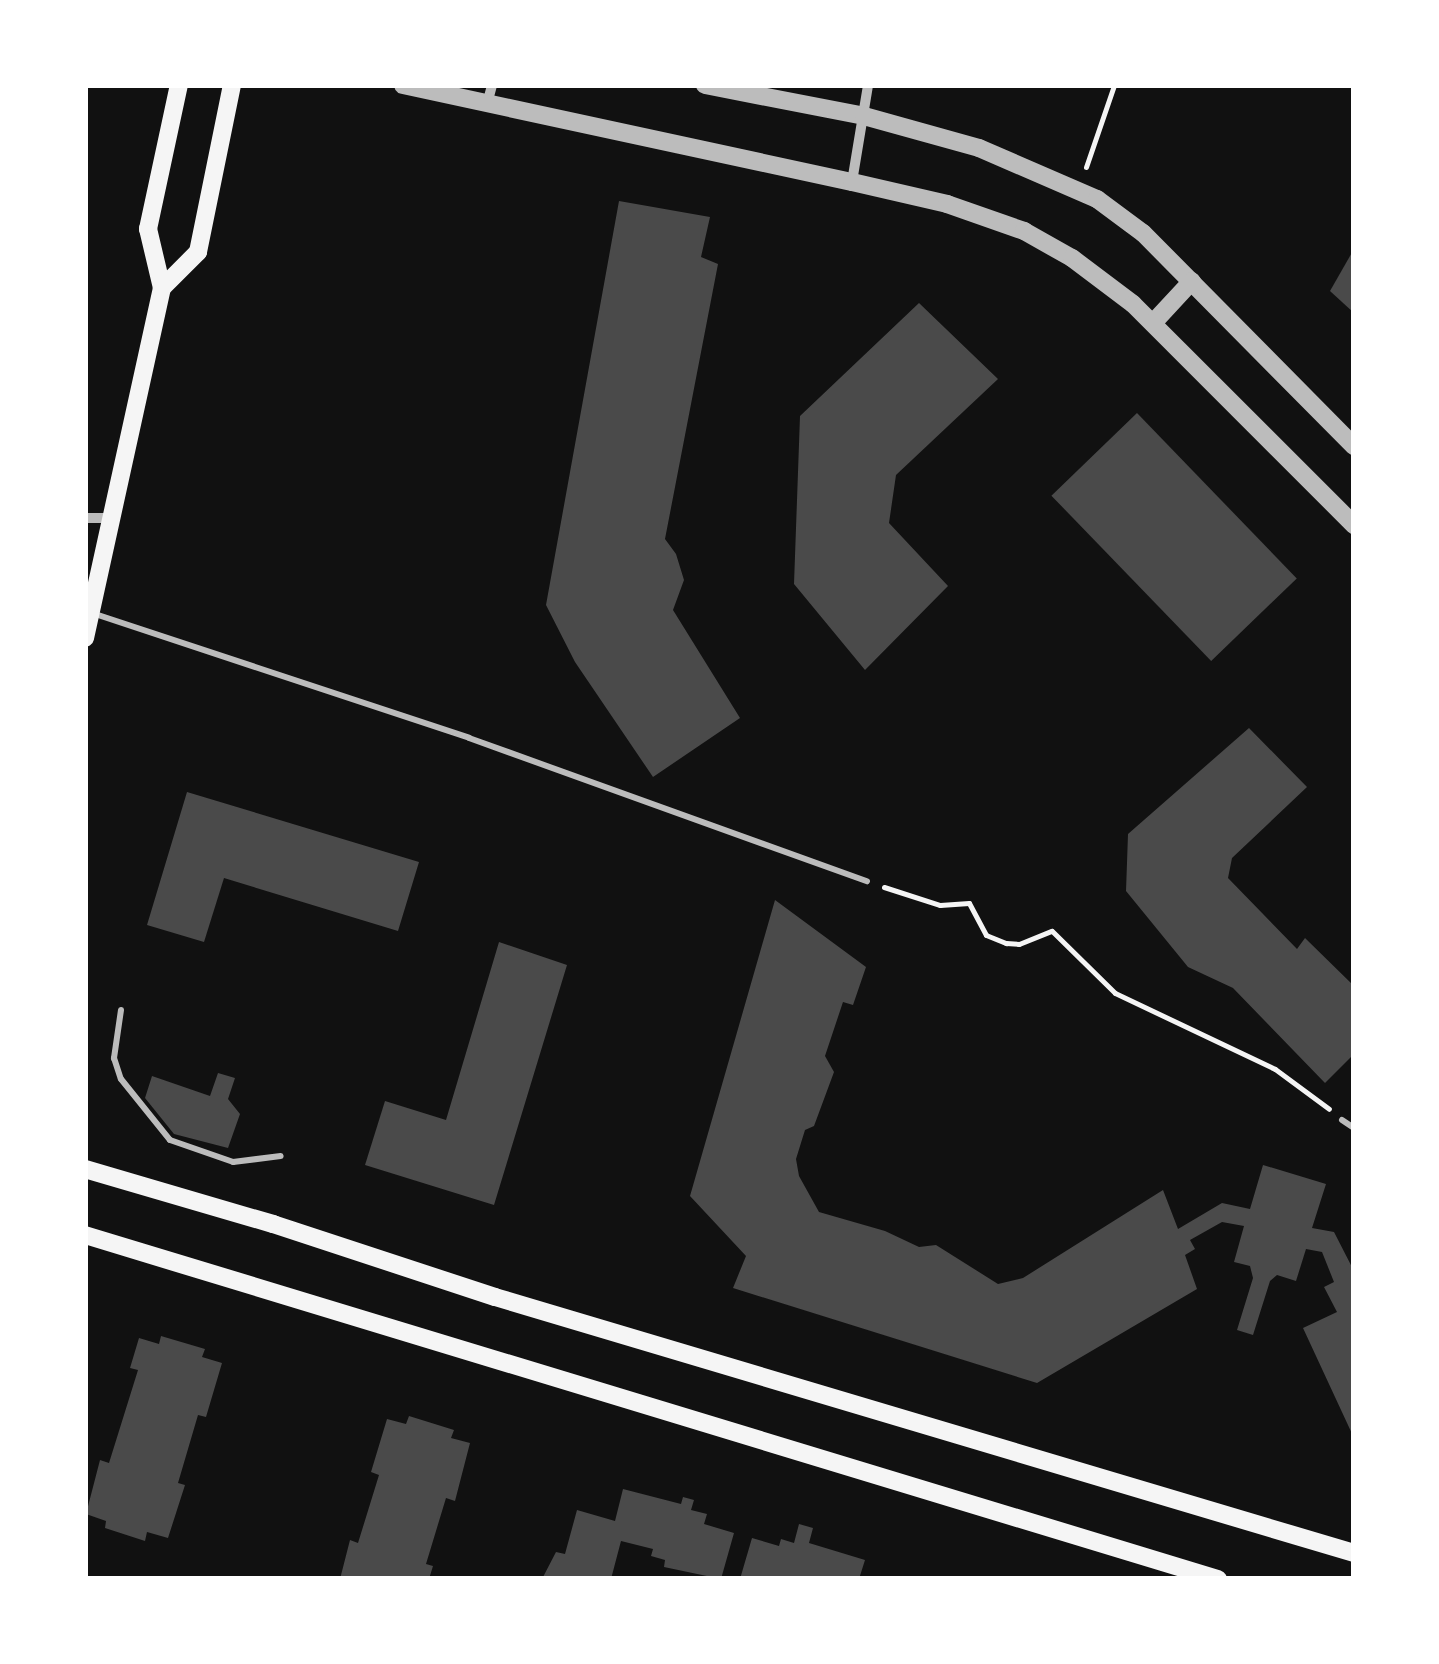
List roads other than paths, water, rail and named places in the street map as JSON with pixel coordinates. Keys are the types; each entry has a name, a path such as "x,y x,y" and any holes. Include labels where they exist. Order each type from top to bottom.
{"main road":[{"path":"85,638 162,288 148,229 178,85"},
{"path":"162,288 198,252 232,85"},
{"path":"85,1169 273,1224 495,1298 1354,1553"},
{"path":"85,1235 1218,1579"}],"street":[{"path":"403,85 948,204 1024,231 1088,270 1154,323 1354,525"},
{"path":"486,104 492,85"},
{"path":"705,85 864,116 979,148 1078,188 1143,234 1354,446"},
{"path":"852,182 868,85"},
{"path":"1154,323 1192,281"},
{"path":"85,518 110,518"}],"lane":[{"path":"91,612 470,738 867,882"},
{"path":"121,1010 114,1058 121,1079 170,1140 233,1162 281,1156"},
{"path":"1342,1120 1354,1128"}]}
